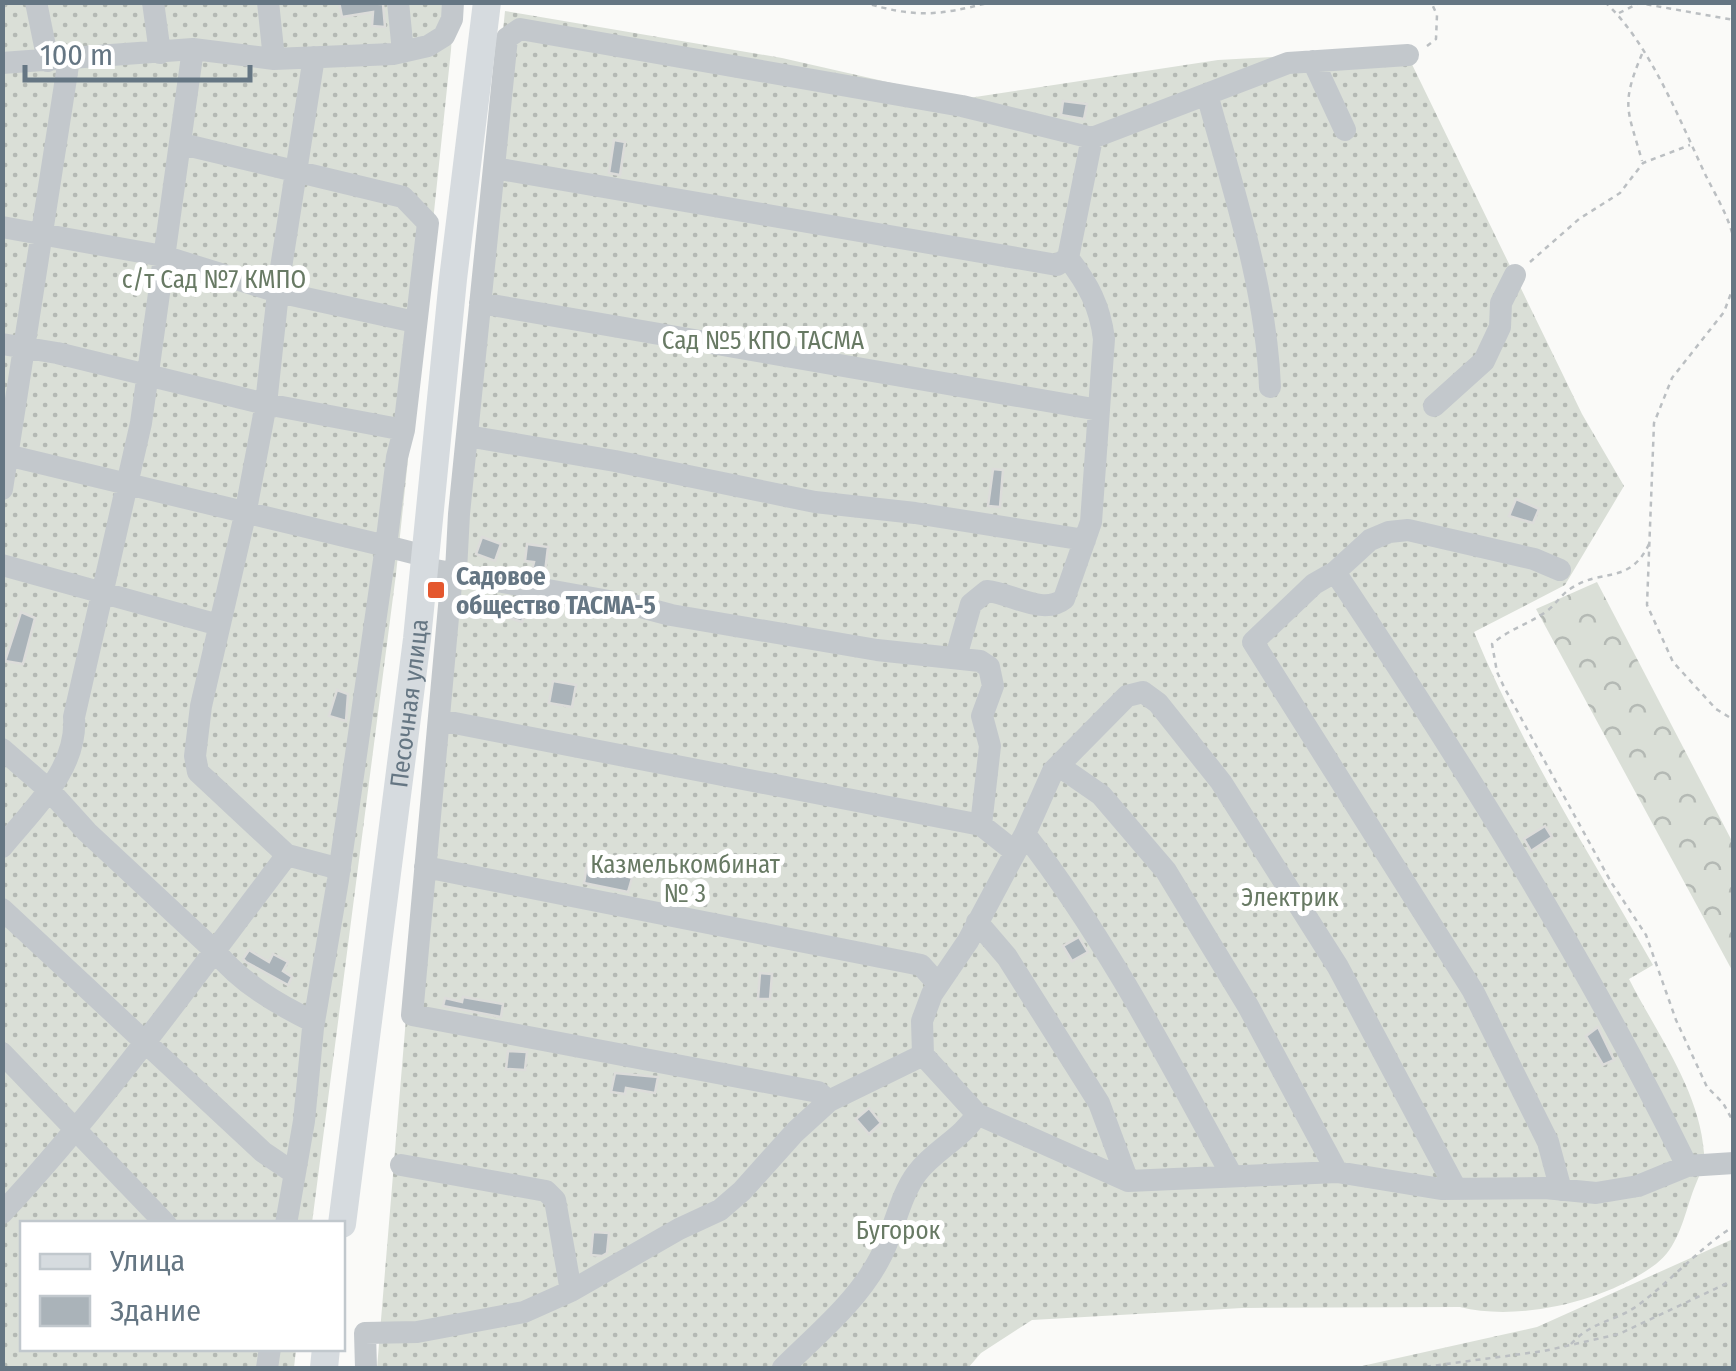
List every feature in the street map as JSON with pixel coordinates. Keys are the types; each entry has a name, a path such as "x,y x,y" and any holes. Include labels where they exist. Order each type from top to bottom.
{"main road":[{"name":"Песочная улица","path":"342,1221 424,562 487,2"}],"street":[{"path":"2,489 14,346 41,235 65,105 59,60 36,2"},
{"path":"153,2 160,53"},
{"path":"268,2 274,59"},
{"path":"398,2 403,52"},
{"path":"2,63 193,49 274,59 403,52 428,46 444,36 452,18 453,2"},
{"path":"829,1101 818,1092 412,1015 507,38 520,28 962,106 1092,138 1288,63 1408,55"},
{"path":"2,846 49,790 71,752 75,736 74,717 142,423 193,49"},
{"path":"314,57 278,292 266,404 201,706 195,756 198,772 288,855 340,868"},
{"path":"1314,61 1345,130"},
{"path":"1207,94 1257,278 1268,344 1270,388"},
{"path":"494,168 1056,265 1068,258 1092,138"},
{"path":"182,144 403,197 428,223 404,430 287,1221"},
{"path":"2,227 163,256 278,292 415,322"},
{"path":"956,657 978,596 987,591 998,592 1048,608 1059,604 1064,600 1086,540 1091,522 1104,339 1101,314 1088,284 1068,258"},
{"path":"1434,406 1484,361 1500,327 1501,302 1515,275"},
{"path":"480,304 1099,410"},
{"path":"14,346 266,404 404,430"},
{"path":"467,436 615,460 815,502 1086,540"},
{"path":"6,455 386,546 456,572 637,606 670,616 877,650 980,661 988,667 992,678 982,716 990,746 980,825"},
{"path":"1560,570 1534,558 1408,530 1388,532 1370,540 1314,584 1253,642 1473,991 1548,1142 1562,1190"},
{"path":"2,564 219,625"},
{"path":"1334,572 1401,672 1565,939 1687,1166"},
{"path":"1456,1188 1338,967 1221,782 1158,702 1143,692 1127,696 1059,766 978,922 938,984 922,1020 923,1056 977,1114 1128,1181 1337,1172 1441,1189 1596,1193 1624,1188 1687,1166 1734,1163"},
{"path":"439,720 980,825 1020,843 1051,868 1128,985 1232,1176"},
{"path":"2,750 49,790 230,970 281,1006 314,1022"},
{"path":"1059,766 1102,794 1166,871 1248,1006 1337,1172"},
{"path":"2,1213 146,1042 288,855"},
{"path":"425,867 921,965 938,984"},
{"path":"2,909 263,1152 288,1169"},
{"path":"978,922 1006,957 1099,1102 1128,1181"},
{"path":"2,1053 163,1221"},
{"path":"366,1368 365,1333 417,1332 524,1312 571,1291 720,1210 829,1101 923,1056"},
{"path":"783,1368 842,1309 879,1260 914,1176 969,1128 977,1114"},
{"path":"401,1165 546,1191 555,1200 571,1291"}],"path":[{"path":"862,2 898,13 942,15 990,2"},
{"path":"1408,55 1436,39 1437,14 1431,2"},
{"path":"1606,2 1643,52 1691,144 1734,240"},
{"path":"1617,14 1640,3 1734,20"},
{"path":"1642,163 1626,104 1643,52"},
{"path":"1515,275 1579,218 1620,193 1642,163 1691,144"},
{"path":"1734,285 1724,312 1672,378 1654,423 1647,605 1673,662 1716,710 1734,720"},
{"path":"1649,544 1635,566 1619,576 1595,578 1570,589 1547,611 1508,630 1492,644 1504,687 1611,882 1646,935 1676,1020 1707,1087 1734,1123"},
{"path":"1570,1344 1584,1329 1633,1309 1708,1243 1734,1226"},
{"path":"1416,1368 1619,1334 1734,1280"},
{"path":"1198,1368 1214,1368"}],"green space":[{"name":"с/т Сад №7 КМПО","path":"3,3 454,3 396,574 312,1221 20,1221 20,1351 296,1351 294,1368 3,1368"},
{"path":"505,11 782,58 962,99 1218,60 1405,50 1582,414 1624,486 1565,585 1474,632 1535,760 1653,965 1629,979 1686,1085 1695,1107 1704,1153 1682,1225 1663,1258 1613,1288 1535,1310 1242,1308 1032,1320 981,1353 968,1368 377,1368 420,849"},
{"path":"1597,582 1733,843 1733,972 1536,609"},
{"path":"1733,1239 1733,1368 1353,1368 1537,1327"}],"building":[{"path":"339,2 383,4 385,27 372,26 373,12 342,17"},
{"path":"1063,101 1087,104 1084,119 1061,115"},
{"path":"614,140 625,142 620,175 609,173"},
{"path":"993,469 1003,470 1000,507 988,506"},
{"path":"1516,499 1539,509 1533,523 1509,516"},
{"path":"482,537 501,544 495,561 476,554"},
{"path":"527,544 548,547 545,572 532,570 534,562 525,561"},
{"path":"509,598 528,604 522,622 504,616 505,613 485,611 486,599"},
{"path":"21,612 35,618 23,664 5,661"},
{"path":"553,681 576,685 572,707 549,703"},
{"path":"337,690 348,694 346,721 329,716"},
{"path":"1545,826 1552,837 1531,851 1524,839"},
{"path":"587,864 632,878 628,892 584,883"},
{"path":"1079,937 1088,952 1072,961 1063,946"},
{"path":"249,950 269,962 273,954 288,962 283,971 292,977 288,985 246,962 243,959"},
{"path":"760,973 772,974 770,999 758,999"},
{"path":"463,997 503,1004 501,1017 443,1006 445,998 462,1002"},
{"path":"1598,1027 1614,1060 1603,1065 1586,1036"},
{"path":"508,1051 527,1052 525,1070 506,1069"},
{"path":"615,1073 658,1077 655,1093 626,1088 625,1094 611,1092"},
{"path":"869,1108 881,1123 869,1134 856,1119"},
{"path":"593,1232 609,1233 607,1253 602,1256 591,1255"}],"place":[{"name":"Садовое общество ТАСМА-5","path":"436,590"}],"park label":[{"name":"Сад №5 КПО ТАСМА","path":"763,340"},
{"name":"Казмелькомбинат № 3","path":"685,878"},
{"name":"Электрик","path":"1290,897"},
{"name":"Бугорок","path":"898,1230"}]}
